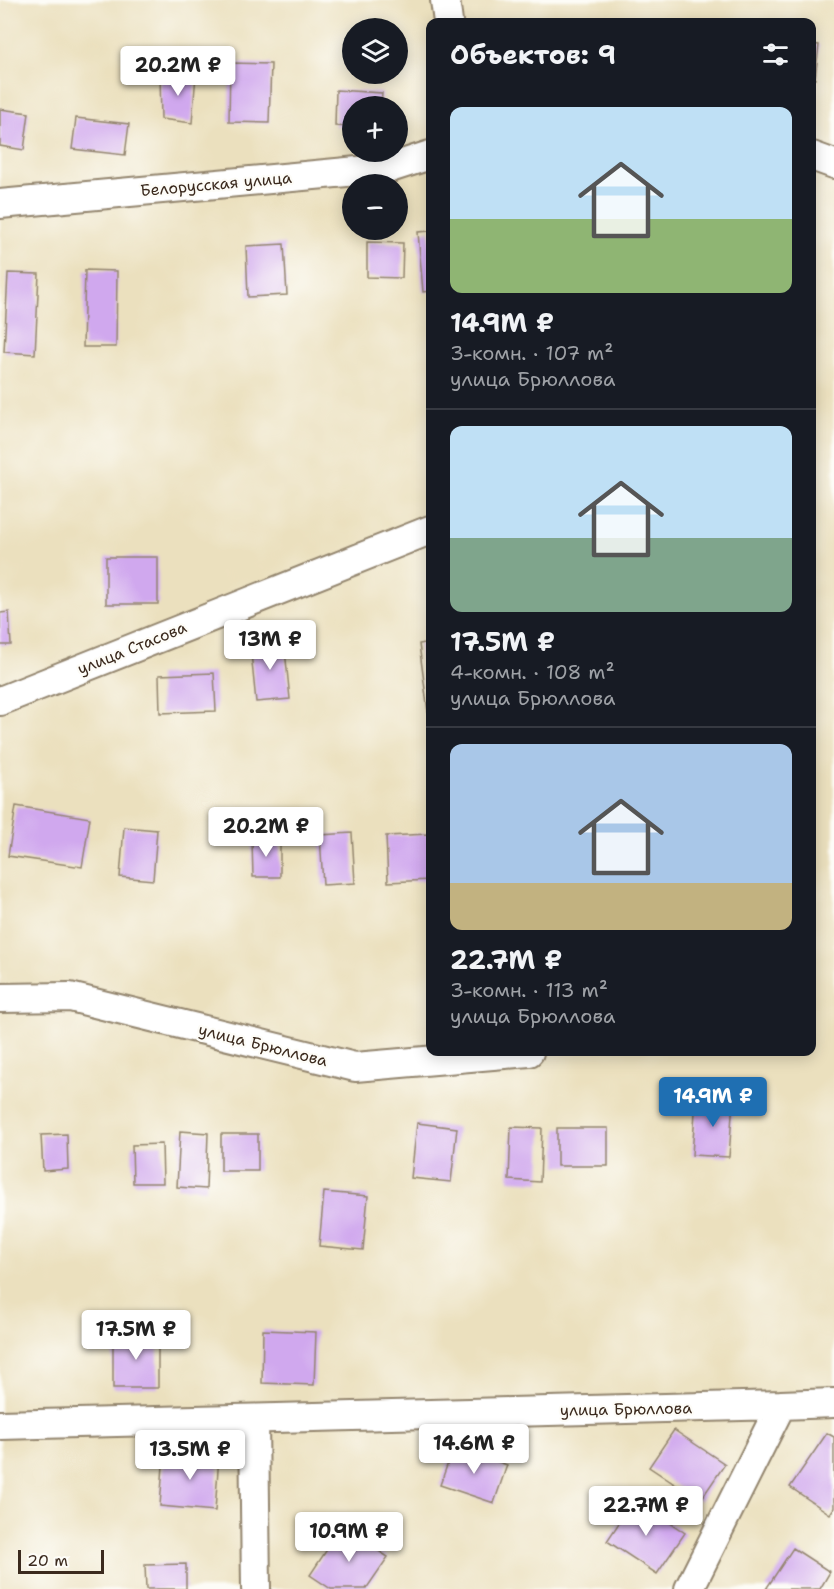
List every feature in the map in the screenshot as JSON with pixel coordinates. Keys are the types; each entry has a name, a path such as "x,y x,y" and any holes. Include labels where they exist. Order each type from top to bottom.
{"street":[{"path":"445,0 447,18"},
{"name":"Белорусская улица","path":"0,204 390,168 426,156"},
{"path":"816,157 834,164"},
{"name":"улица Стасова","path":"0,700 426,532"},
{"name":"улица Брюллова","path":"0,998 70,998 355,1067 483,1056"},
{"name":"улица Брюллова","path":"0,1425 834,1403"},
{"path":"689,1589 781,1406"},
{"path":"254,1419 256,1589"}],"building":[{"path":"816,45 819,45 816,70"},
{"path":"230,63 271,64 269,123 229,122"},
{"path":"160,75 196,75 192,123 161,119"},
{"path":"336,90 382,93 382,96 342,96 342,126 335,126"},
{"path":"0,109 29,113 24,150 0,146"},
{"path":"76,118 129,124 125,155 72,149"},
{"path":"426,231 426,292 423,292 418,232"},
{"path":"367,242 403,243 402,278 367,277"},
{"path":"284,244 287,295 248,297 246,246"},
{"path":"85,270 117,271 116,347 83,347"},
{"path":"8,273 39,274 35,354 4,352"},
{"path":"106,557 158,557 158,604 106,604"},
{"path":"9,612 11,645 0,645 0,613"},
{"path":"284,640 290,699 256,702 250,643"},
{"path":"426,643 426,697 419,644"},
{"path":"214,673 216,711 160,713 159,675"},
{"path":"16,806 90,818 82,867 8,856"},
{"path":"124,827 157,830 153,880 120,877"},
{"path":"352,833 355,883 323,885 320,835"},
{"path":"426,834 426,880 388,882 386,836"},
{"path":"280,839 280,877 253,877 252,840"},
{"path":"696,1098 733,1100 729,1157 692,1155"},
{"path":"417,1123 457,1128 451,1182 411,1178"},
{"path":"511,1127 542,1128 540,1182 509,1180"},
{"path":"557,1128 608,1128 608,1166 557,1166"},
{"path":"180,1131 208,1133 206,1189 177,1187"},
{"path":"67,1134 68,1169 43,1171 41,1135"},
{"path":"221,1134 258,1134 258,1171 221,1171"},
{"path":"162,1144 163,1183 133,1183 132,1145"},
{"path":"324,1192 368,1196 363,1250 319,1246"},
{"path":"263,1330 316,1332 314,1385 262,1383"},
{"path":"158,1333 158,1388 113,1388 113,1334"},
{"path":"674,1430 725,1464 700,1501 649,1467"},
{"path":"827,1433 834,1437 834,1508 830,1514 790,1487"},
{"path":"454,1446 507,1465 494,1503 440,1485"},
{"path":"164,1452 219,1456 215,1511 160,1506"},
{"path":"635,1499 685,1533 657,1574 607,1541"},
{"path":"342,1527 388,1557 366,1589 331,1589 310,1575"},
{"path":"793,1548 830,1572 820,1589 766,1589"},
{"path":"186,1564 186,1589 146,1589 145,1565"}]}
